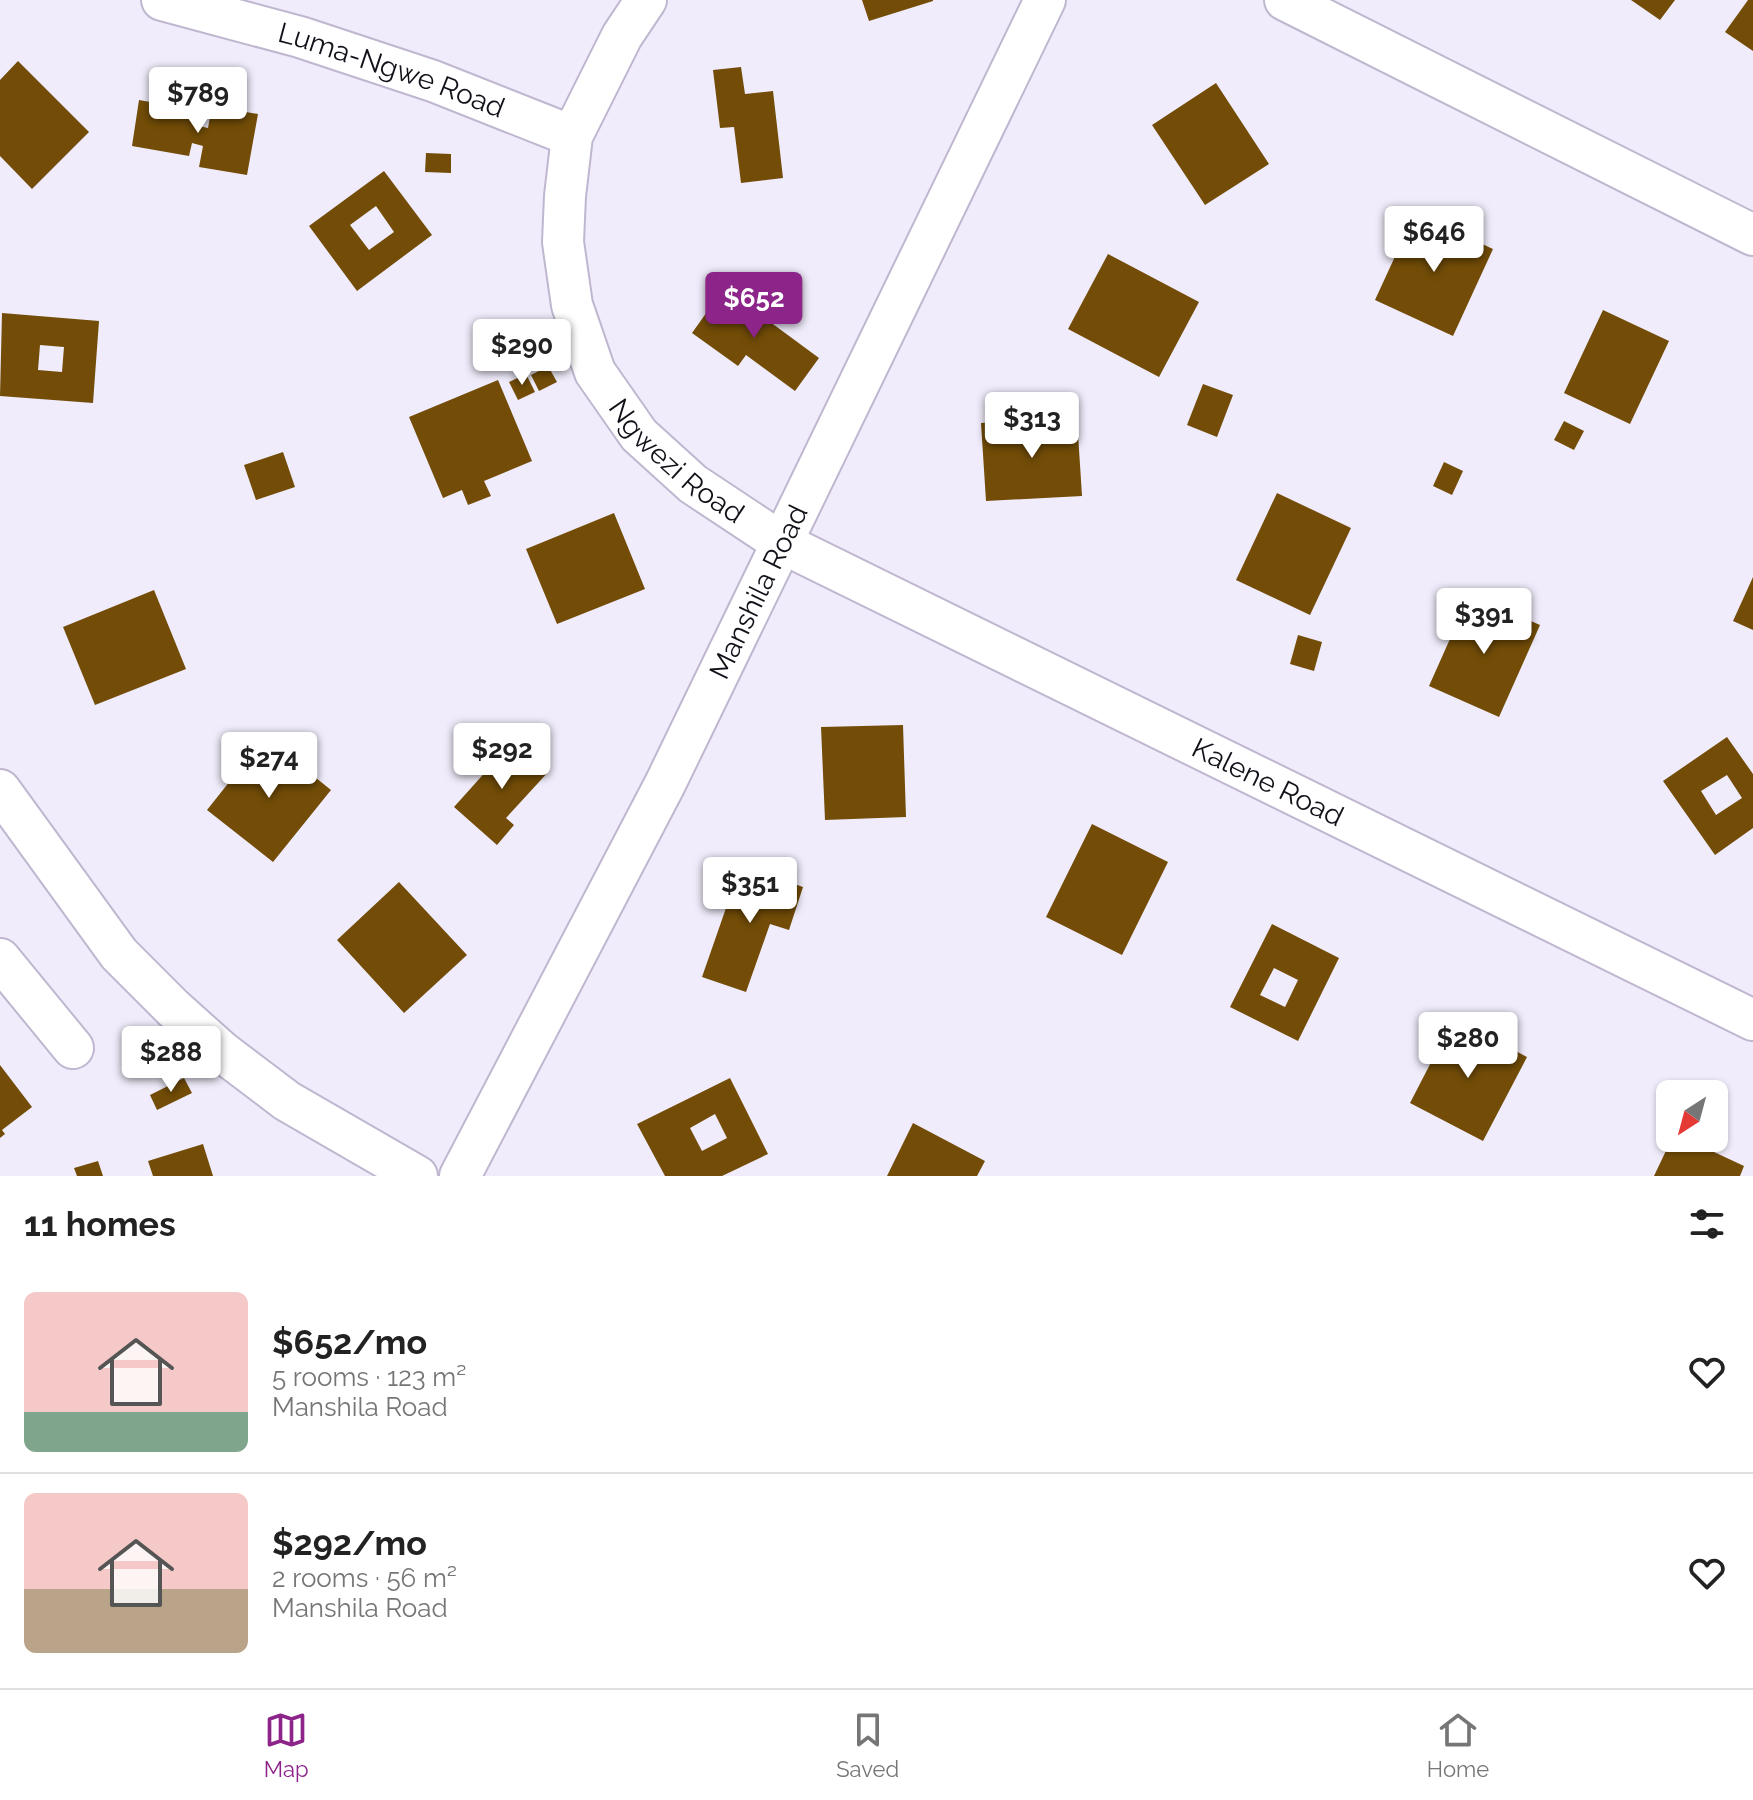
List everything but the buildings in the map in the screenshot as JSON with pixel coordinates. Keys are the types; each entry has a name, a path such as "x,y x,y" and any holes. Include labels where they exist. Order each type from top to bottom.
{"street":[{"name":"Luma-Ngwe Road","path":"162,0 330,46 433,81 572,136"},
{"name":"Ngwezi Road","path":"646,0 622,36 572,136 563,242 572,305 595,372 639,435 693,484 782,543"},
{"name":"Manshila Road","path":"460,1176 665,784 1045,0"},
{"path":"1285,0 1753,235"},
{"name":"Kalene Road","path":"782,543 1753,1020"},
{"path":"0,790 119,954 173,1008 221,1051 287,1101 417,1176"},
{"path":"0,959 73,1048"}]}
